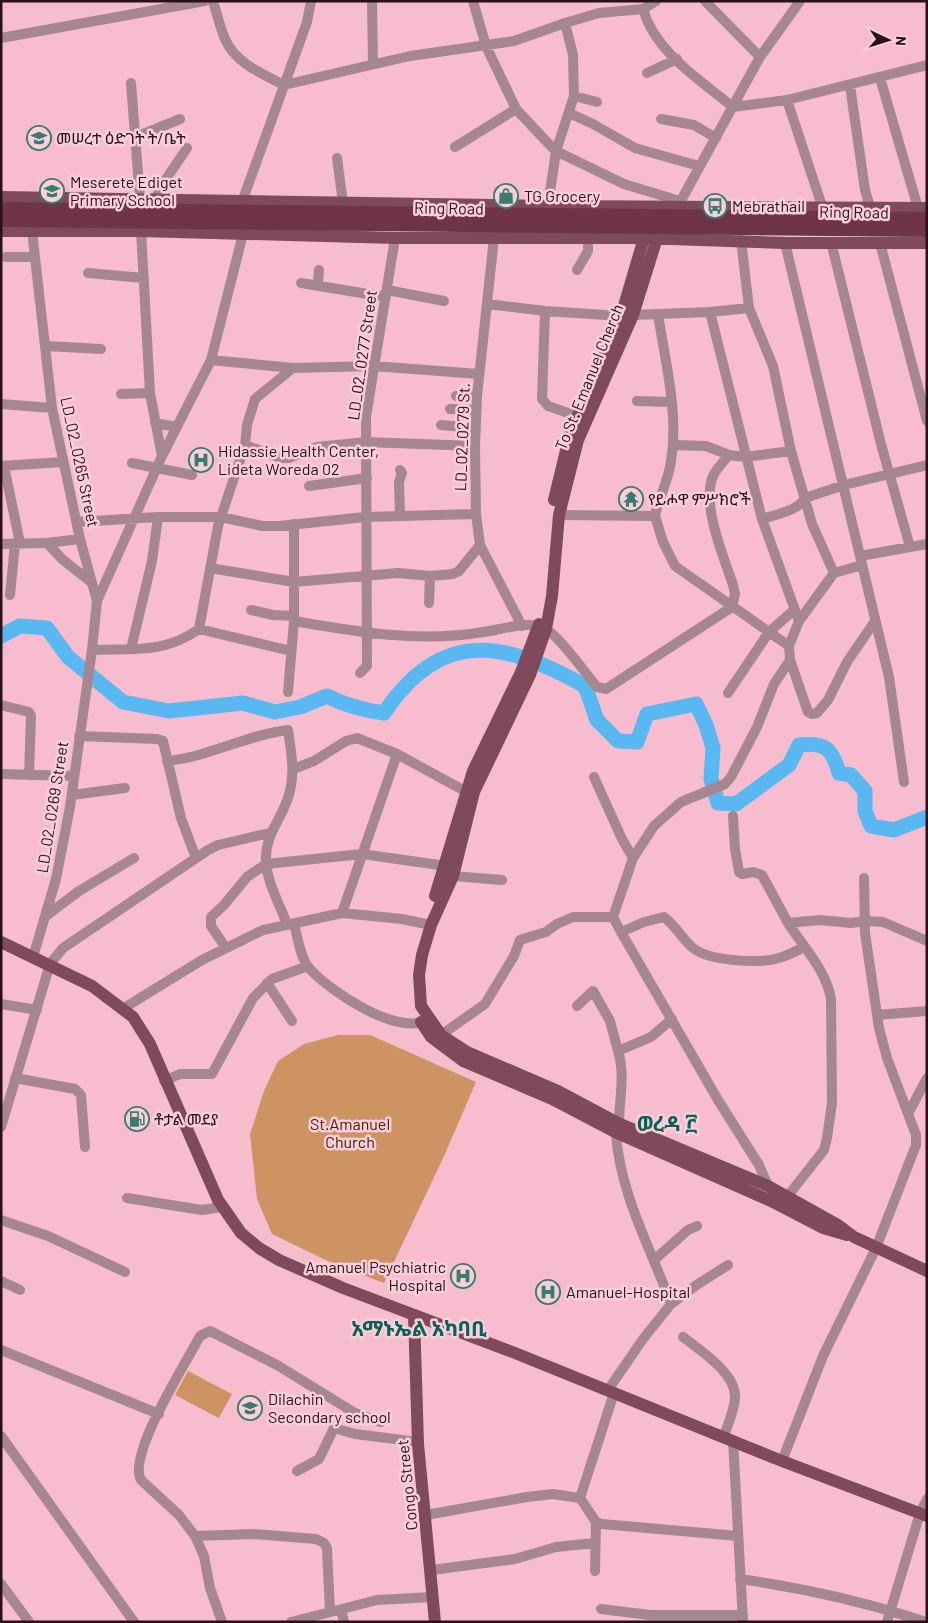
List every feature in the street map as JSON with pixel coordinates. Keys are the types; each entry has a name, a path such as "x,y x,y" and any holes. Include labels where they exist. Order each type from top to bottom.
{"highway":[{"name":"Ring Road","path":"1,209 924,212"},
{"name":"Ring Road","path":"1,220 926,241"}],"main road":[{"path":"1,197 343,204 822,206 870,207 924,212"},
{"path":"1,231 141,231 395,238 657,238 785,243 926,241"},
{"name":"To St. Emanuel Cherch","path":"543,627 553,506 563,460 578,416 627,315 644,238"},
{"name":"To St. Emanuel Cherch","path":"526,674 552,596 559,515 578,440 657,238"},
{"path":"449,871 465,792 473,771 526,674"},
{"path":"526,674 474,792 449,871 427,925 422,955 419,998 431,1037 463,1061 617,1127 768,1186 838,1226 875,1250 927,1276"},
{"path":"1,942 34,956 92,986 124,1008 133,1017 150,1044 164,1081 222,1207 241,1233 258,1248 279,1260 343,1288 611,1391 782,1461 923,1514"},
{"path":"425,1021 441,1036 467,1052 558,1091 617,1127 834,1233 927,1271"},
{"path":"834,1233 854,1237"},
{"name":"Congo Street","path":"414,1315 418,1442 432,1570 435,1622"}],"street":[{"path":"1,38 204,1"},
{"path":"213,1 225,40 234,53 249,66 284,86 410,56 486,46 522,39 565,23 599,14 643,9 656,1"},
{"path":"242,202 306,22 311,1"},
{"path":"372,1 373,64"},
{"path":"473,1 486,46 516,109 556,151 624,184 679,204 760,57 800,1"},
{"path":"705,1 760,57"},
{"path":"643,9 652,32 677,59 733,107 787,100 850,86 927,65"},
{"path":"548,206 556,151 574,96 573,55 565,23"},
{"path":"647,73 677,59"},
{"path":"880,78 924,212"},
{"path":"131,82 140,199"},
{"path":"850,86 865,190 870,207"},
{"path":"574,96 596,102"},
{"path":"787,100 822,206"},
{"path":"455,147 516,109"},
{"path":"569,113 635,148 699,166"},
{"path":"661,118 694,125 716,138"},
{"path":"136,137 180,119"},
{"path":"155,199 187,148"},
{"path":"337,158 343,204"},
{"name":"LD_02_0265 Street","path":"32,231 52,408 80,539 97,601"},
{"path":"141,231 150,393 162,456"},
{"name":"LD_02_0269 Street","path":"34,956 62,851 72,795 92,655 97,601 162,456 211,360 243,234"},
{"path":"577,270 588,251 588,237"},
{"name":"LD_02_0277 Street","path":"360,673 367,666 368,634 365,575 366,417 395,238"},
{"name":"LD_02_0279 St.","path":"494,238 476,410 476,514 480,545 522,626"},
{"path":"741,240 749,308 773,366 791,451 812,524 834,573"},
{"path":"831,242 888,474 910,547"},
{"path":"785,243 844,485 894,705 904,782"},
{"path":"880,243 927,421"},
{"path":"6,257 35,257"},
{"path":"318,284 319,270"},
{"path":"88,273 143,278"},
{"path":"301,283 444,301"},
{"path":"487,304 545,311 627,315 710,312 749,308"},
{"path":"545,311 542,399 544,404 548,406 578,416"},
{"path":"710,312 762,519 793,611 799,621"},
{"path":"658,314 672,402 673,445 668,477 660,492 655,516 669,556 675,566 789,646"},
{"path":"46,346 100,349"},
{"path":"211,360 294,368 373,366 479,374"},
{"path":"92,655 170,646 184,640 199,630 221,517 246,445 247,425 255,399 294,368"},
{"path":"121,394 150,393"},
{"path":"456,396 477,396"},
{"path":"637,401 672,402"},
{"path":"1,404 52,408"},
{"path":"450,409 476,410"},
{"path":"155,423 177,427"},
{"path":"442,425 476,428"},
{"path":"246,445 281,458 289,458 317,447 366,442 475,446"},
{"path":"673,445 706,446 729,455 745,457 791,451"},
{"path":"251,610 368,634 450,638 522,626 543,627 602,690 732,607 735,594 710,501 713,474 729,455"},
{"path":"10,596 18,543 2,466 63,462"},
{"path":"132,463 192,475"},
{"path":"762,519 795,508 801,505 805,498 844,485 927,465"},
{"path":"400,470 402,473 399,482 400,515"},
{"path":"309,486 366,478"},
{"path":"77,522 158,517 221,517 262,526 366,516 476,514"},
{"path":"559,515 655,516"},
{"path":"131,649 152,561 158,517"},
{"path":"288,692 294,618 294,524"},
{"path":"1,544 48,543 80,539"},
{"path":"48,543 62,559 91,582"},
{"path":"875,621 847,662 828,700 817,712 808,712 790,660 789,646 799,621 834,573 861,561 927,544"},
{"path":"210,568 294,582 398,573 430,576 453,574 459,571 480,545"},
{"path":"429,603 430,576"},
{"path":"728,693 770,632 793,611"},
{"path":"199,630 291,651"},
{"path":"768,1186 759,1165 718,1100 642,971 613,917 634,858 654,826 681,802 725,784 738,769 774,684 790,660"},
{"path":"1,705 29,712 29,775"},
{"path":"167,761 196,757 262,733 288,730 293,769 286,804 270,833 266,864 308,966 327,985 379,1016 400,1023 425,1021"},
{"path":"79,736 157,738 165,746 181,818 196,858"},
{"path":"293,769 314,761 346,741 357,738 397,754 465,792"},
{"path":"342,913 397,754"},
{"path":"1,774 74,776"},
{"path":"594,777 622,839 634,858"},
{"path":"72,795 125,788"},
{"path":"734,816 735,850 739,872 742,874 753,872 762,875 788,923 824,974 831,999 830,1126 824,1150 787,1197"},
{"path":"1,1126 50,964 63,948 218,844 270,833"},
{"path":"226,948 211,926 211,917 224,905 247,877 266,864 362,854 502,880"},
{"path":"46,916 79,891 134,858"},
{"path":"782,1461 823,1356 875,1250 912,1157 916,1135 909,1112 887,1058 877,1015 865,933 864,878"},
{"path":"124,1008 226,948 263,930 342,913 402,919 427,925"},
{"path":"441,1036 485,1004 505,972 520,940 546,932 557,924 573,917 613,917"},
{"path":"621,932 644,922 664,917 678,930 691,947 703,955 724,959 766,960 779,958 804,947"},
{"path":"788,923 803,920 851,923 866,921 883,922 927,941"},
{"path":"164,1081 180,1074 212,1074 242,1015 253,998 267,983 308,966"},
{"path":"267,983 292,1020"},
{"path":"577,1006 593,991 610,1021 623,1068 617,1127 632,1208 671,1304"},
{"path":"1,1004 37,1010"},
{"path":"877,1015 927,1011"},
{"path":"618,1051 651,1037 672,1019"},
{"path":"15,1078 75,1089 81,1095 85,1147"},
{"path":"909,1112 927,1078"},
{"path":"916,1135 927,1132"},
{"path":"127,1198 202,1210 222,1207"},
{"path":"1,1220 48,1236 125,1272"},
{"path":"654,1260 688,1230 697,1226"},
{"path":"580,1498 611,1391 643,1339 671,1304 698,1284 728,1266"},
{"path":"1,1281 20,1290"},
{"path":"222,1622 210,1588 204,1556 195,1536 179,1515 141,1480 137,1473 148,1430 159,1414 200,1336 210,1331 277,1365 355,1413 381,1422"},
{"path":"601,1609 650,1615 743,1618 729,1438 734,1407 734,1388 727,1375 683,1336"},
{"path":"1,1350 159,1414"},
{"path":"297,1471 319,1458 334,1428 355,1434 418,1442"},
{"path":"1,1436 134,1622"},
{"path":"426,1515 527,1496 553,1494 580,1498 596,1522 595,1571"},
{"path":"886,1622 927,1499"},
{"path":"596,1522 738,1536"},
{"path":"195,1536 254,1534 316,1539 324,1543 327,1548 330,1612"},
{"path":"432,1570 515,1559 556,1547 595,1542"},
{"path":"740,1579 787,1586 890,1610 926,1622"},
{"path":"1,1584 28,1622"},
{"path":"291,1622 377,1600 433,1597"},
{"path":"341,1609 344,1622"}],"green space":[{"name":"St.Amanuel Church","path":"338,1035 370,1035 476,1082 445,1154 384,1283 334,1264 272,1234 257,1199 250,1134 264,1091 278,1061 304,1044"},
{"path":"188,1371 232,1394 219,1418 175,1395"}],"waterway":[{"path":"1,636 20,626 47,628 68,657 123,702 169,711 243,703 275,712 300,707 327,696 355,707 384,713 406,685 429,666 452,655 477,650 502,652 528,659 585,686 597,720 618,741 637,742 647,714 696,704 706,725 713,748 711,779 718,803 736,804 789,765 799,745 808,744 826,748 830,752 839,773 851,775 865,791 865,811 871,826 894,830 927,817"}],"place":[{"name":"መሠረተ ዕድገት ት/ቤት","path":"39,138"},
{"name":"Meserete Ediget Primary School","path":"52,191"},
{"name":"TG Grocery","path":"506,196"},
{"name":"Mebrathail","path":"715,206"},
{"name":"Hidassie Health Center, Lideta Woreda 02","path":"201,460"},
{"name":"የይሖዋ ምሥክሮች","path":"631,499"},
{"name":"ቶታል መደያ","path":"137,1119"},
{"name":"Amanuel Psychiatric Hospital","path":"463,1276"},
{"name":"Amanuel-Hospital","path":"548,1292"},
{"name":"Dilachin Secondary school","path":"250,1408"}],"district":[{"name":"ወረዳ ፫","path":"667,1124"},
{"name":"አማኑኤል አካባቢ","path":"419,1329"}]}
